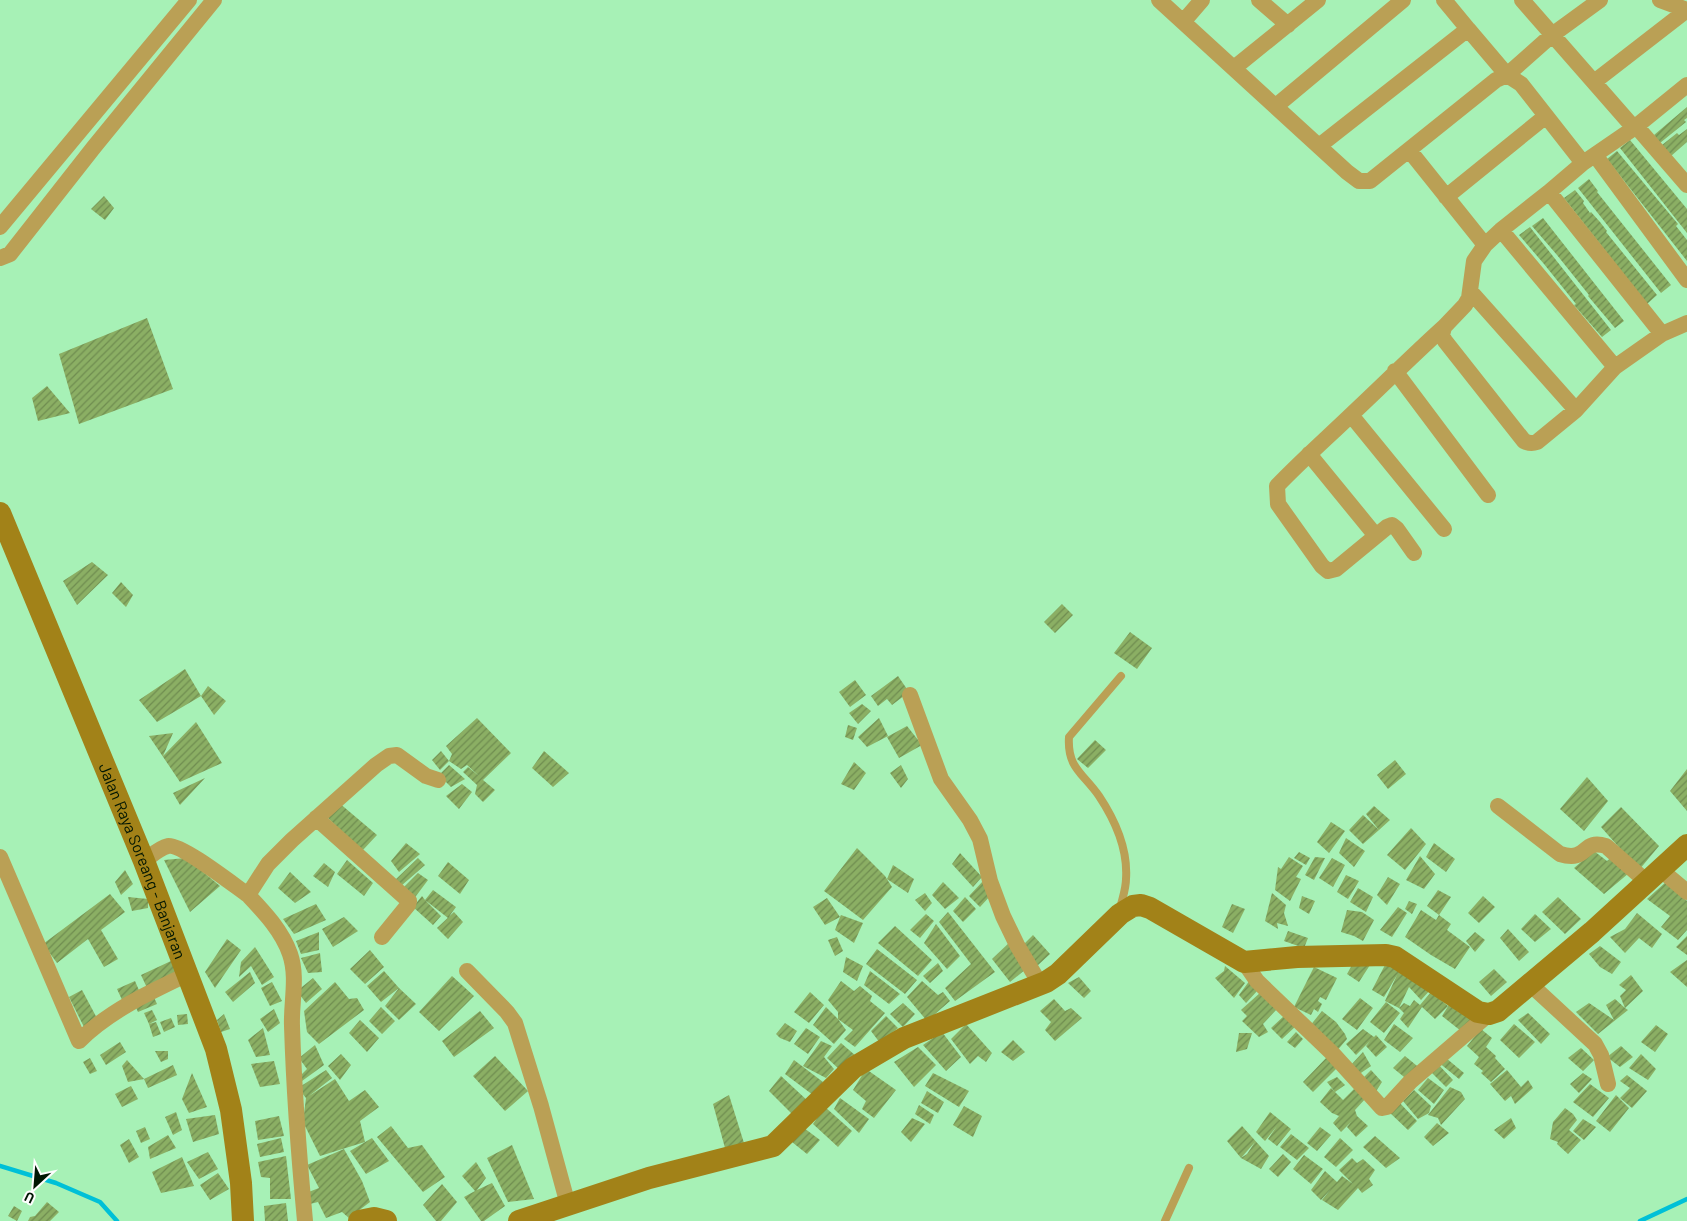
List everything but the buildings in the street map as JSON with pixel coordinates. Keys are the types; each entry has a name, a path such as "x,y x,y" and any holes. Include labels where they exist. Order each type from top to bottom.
{"street":[{"path":"0,227 189,0"},
{"path":"0,258 10,254 109,128 214,0"},
{"path":"1159,0 1318,146 1359,181 1370,181 1496,80 1507,75 1552,35 1600,0"},
{"path":"1183,22 1202,0"},
{"path":"1259,0 1288,25"},
{"path":"1234,68 1318,0"},
{"path":"1276,106 1403,0"},
{"path":"1444,0 1507,75 1521,84 1546,116 1589,159 1687,280"},
{"path":"1522,0 1635,127 1684,175"},
{"path":"1660,0 1687,10"},
{"path":"1594,82 1687,10"},
{"path":"1318,146 1468,29"},
{"path":"1414,553 1392,525 1387,527 1336,569 1328,571 1322,566 1278,504 1277,486 1466,304 1471,292 1474,261 1485,246 1501,230 1589,159 1635,127 1687,85"},
{"path":"94,116 109,128"},
{"path":"1446,196 1546,116"},
{"path":"1409,150 1485,246"},
{"path":"1549,192 1662,334"},
{"path":"1501,230 1615,367"},
{"path":"1471,292 1576,410"},
{"path":"1444,327 1442,335 1445,341 1528,444 1537,442 1576,410 1615,367 1662,334 1687,323"},
{"path":"1395,371 1488,496"},
{"path":"1352,415 1444,529"},
{"path":"1309,454 1376,536"},
{"name":"Jalan Raya Soreang - Banjaran","path":"0,514 144,860 216,1049 231,1110 241,1183 242,1221"},
{"path":"910,695 941,779 970,820 980,839 990,881 1003,916 1017,945 1040,984"},
{"path":"248,896 268,864 376,765 393,754 403,758 426,776 438,780"},
{"path":"1498,806 1560,854 1572,857 1578,855 1590,844 1598,843 1654,876 1687,892"},
{"path":"316,818 409,901 408,905 382,937"},
{"path":"144,860 169,845 192,856 248,896 267,915 278,930 291,955 294,979 292,1025 305,1221"},
{"path":"519,1221 649,1178 773,1146 853,1068 904,1038 1040,984 1058,974 1120,914 1133,906 1141,905 1150,908 1244,962 1257,981 1332,1053 1382,1108 1386,1107 1410,1082 1490,1014 1498,1011 1592,932 1687,845"},
{"path":"0,857 79,1041 148,992 188,974"},
{"path":"1244,962 1297,957 1386,954 1395,957 1478,1012 1490,1014"},
{"path":"467,971 507,1012 515,1023 541,1106 568,1206"},
{"path":"1530,984 1595,1044 1601,1055 1608,1084"},
{"path":"359,1221 374,1218 386,1221"}],"lane":[{"path":"1120,914 1126,879 1124,848 1108,811 1099,796 1072,763 1068,750 1069,737 1121,676"},
{"path":"1165,1221 1189,1168"}],"waterway":[{"path":"0,1166 56,1183 100,1202 117,1221"},
{"path":"1640,1221 1687,1199"}]}
